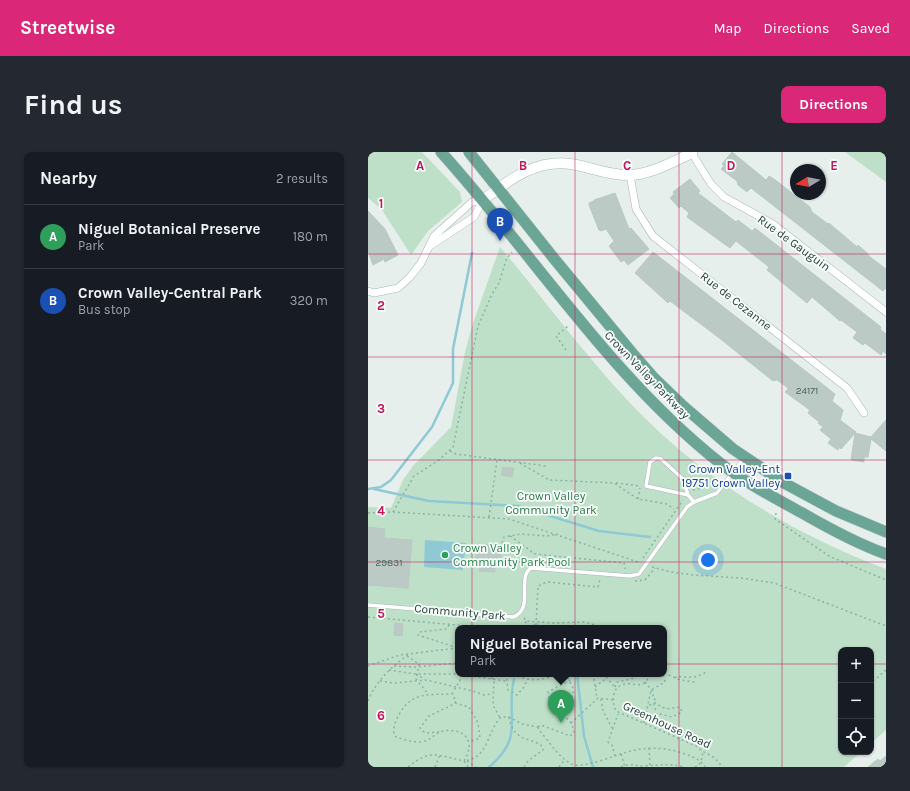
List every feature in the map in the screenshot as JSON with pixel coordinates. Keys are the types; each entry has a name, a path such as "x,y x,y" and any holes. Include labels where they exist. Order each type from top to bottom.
{"main road":[{"name":"Crown Valley Parkway","path":"441,152 483,200 593,337 638,387 684,432 752,485 816,521 886,554"},
{"name":"Crown Valley Parkway","path":"469,152 499,187 556,261 654,378 705,426 745,457 799,492 886,532"}],"street":[{"path":"430,246 474,217 483,200 499,187 518,174 546,164 576,165 604,173 630,175 660,168 691,153"},
{"name":"Rue de Gauguin","path":"691,153 711,184 724,197 773,224 886,312"},
{"name":"Rue de Cezanne","path":"630,175 636,209 654,236 847,388 864,413"},
{"path":"368,291 374,293 398,288 410,277 430,246 434,236 469,204 483,200"}],"lane":[{"name":"Community Park","path":"368,605 513,617 520,613 523,605 526,571 531,568 630,576 639,574 679,518 694,502 717,493 745,457"},
{"path":"688,494 648,488 646,484 650,462 656,458 661,459 683,479 688,494 694,502"}],"path":[{"path":"393,512 412,479 450,451 456,437 478,326 499,282 510,254 519,246"},
{"path":"566,350 556,336 568,326"},
{"path":"450,451 456,454 546,466"},
{"path":"489,518 497,460"},
{"path":"520,463 549,480 614,483 640,486"},
{"path":"368,513 393,512 513,520 640,563 675,510 688,494 694,489 708,486 717,475"},
{"path":"638,499 641,482"},
{"path":"614,483 638,499 667,504 675,510"},
{"path":"776,513 775,519 829,556 886,580"},
{"path":"502,543 504,537 521,534 547,536 558,534"},
{"path":"510,536 534,554 624,563 625,568 628,571"},
{"path":"633,581 645,580 654,568 693,576 741,578 774,583 886,626"},
{"path":"536,625 538,586 542,583 547,582 598,587 599,579 607,579"},
{"path":"520,613 526,620 536,622 584,622 595,625"},
{"path":"368,617 455,625"},
{"path":"525,625 526,620"},
{"path":"449,625 447,629 419,632 418,635 455,647"},
{"path":"368,666 393,656 455,648"},
{"path":"407,655 419,665"},
{"path":"368,701 369,697 389,670 407,655"},
{"path":"394,666 424,666 455,663"},
{"path":"419,665 416,674 417,681 428,694"},
{"path":"389,670 416,674 455,675"},
{"path":"877,678 886,670"},
{"path":"675,678 701,675 706,672"},
{"path":"416,674 426,680 484,695 493,694"},
{"path":"667,675 695,682"},
{"path":"455,703 452,694 463,677"},
{"path":"476,677 506,681"},
{"path":"491,677 494,680 493,706 500,718"},
{"path":"506,677 510,692 516,695 521,691 527,680"},
{"path":"520,677 527,680 547,679 551,677"},
{"path":"552,702 554,699 565,700 573,696 568,677"},
{"path":"593,677 598,698"},
{"path":"595,687 601,683 605,677"},
{"path":"608,677 617,688"},
{"path":"615,686 617,682 636,677"},
{"path":"644,677 647,679 645,682 653,692 655,703 657,715 660,714 672,717 682,712 680,707 666,709 655,703 647,706"},
{"path":"644,724 651,690 665,682 664,677"},
{"path":"380,681 387,683 426,680"},
{"path":"500,718 509,717 522,724 538,727 541,725 570,736 574,731 571,723 549,698 548,692 570,680"},
{"name":"Greenhouse Road","path":"645,682 639,684 624,684 617,688 613,700 614,708 618,714 696,746 711,755 722,767"},
{"path":"439,732 429,740 421,742 409,741 396,737 394,734 397,717 404,705 410,700 428,694 452,694"},
{"path":"571,723 598,698 613,700"},
{"path":"601,698 603,711 612,728"},
{"path":"464,761 468,754 469,742 461,732 447,731 425,733 420,728 429,716 455,703 469,707 478,723 480,738 469,742"},
{"path":"615,756 612,745 608,742 618,714"},
{"path":"509,717 512,727 518,735 526,741 537,743 544,747 543,750 528,761 524,767"},
{"path":"408,767 427,756 440,755 464,761 477,757 486,746 500,718"},
{"path":"538,727 565,759 576,766 596,763 621,754 649,748 686,754 701,762 705,767"},
{"path":"649,748 650,766"},
{"path":"695,767 701,762 703,756 701,750"},
{"path":"621,754 625,766"},
{"path":"435,767 440,755"},
{"path":"560,767 565,759"},
{"path":"464,761 468,767"},
{"path":"468,761 476,767"},
{"path":"621,767 650,766 658,764 683,767"}],"green space":[{"path":"368,152 422,152 460,192 462,202 428,231 411,255 382,210 368,198"},
{"path":"845,152 886,152 886,182"},
{"name":"Crown Valley Community Park","path":"500,247 611,382 651,424 677,448 732,490 792,526 822,542 886,569 886,730 874,740 874,647 838,647 838,755 858,755 844,767 368,767 368,507 391,508 403,480 413,466 451,427 465,352 472,326"}],"water":[{"name":"Crown Valley Community Park Pool","path":"425,540 466,543 463,570 424,567"}],"building":[{"path":"732,152 766,180 769,176 774,179 790,191 790,200 801,200 810,207 812,212 828,224 829,223 857,247 858,245 870,257 886,269 886,288 883,291 751,188 747,192 738,185 737,181 721,169 724,166 722,164"},
{"path":"690,179 700,191 698,193 736,222 738,220 752,231 755,228 881,327 880,329 886,334 886,354 883,351 881,355 865,343 863,345 853,338 857,332 841,320 840,321 812,297 807,303 767,270 769,267 736,241 730,248 687,217 689,213 681,206 679,208 670,198 674,194 673,192"},
{"path":"615,193 629,229 631,228 649,249 628,265 624,260 621,262 609,246 614,241 606,229 601,231 599,230 589,205 589,203 594,200"},
{"path":"368,211 385,229 398,255 385,262 384,259 373,265 368,251"},
{"path":"653,252 835,394 832,401 843,410 840,420 856,432 841,449 840,446 838,450 828,443 831,439 820,430 823,427 808,413 810,410 785,392 788,389 787,387 777,380 773,381 670,301 668,303 635,273"},
{"path":"886,420 886,451 871,439 868,457 864,457 864,462 851,460 855,433 871,437"},
{"path":"503,467 514,468 512,477 501,475"},
{"path":"368,527 385,529 384,538 412,540 408,588 368,585"},
{"path":"477,544 502,546 500,565 495,564 495,572 479,571 480,564 475,564"},
{"path":"395,623 403,624 402,636 394,635"},
{"path":"886,756 886,767 868,767 878,759 880,761"}],"waterway":[{"path":"368,489 381,487 391,480 432,427 453,383 453,349 472,253"},
{"path":"374,489 429,501 518,506 599,531 650,537"},
{"path":"577,677 584,736 593,767"},
{"path":"489,767 500,756 507,746 511,736 512,692 514,679"}],"place":[{"name":"Crown Valley-Central Park","path":"500,241"},
{"name":"Crown Valley-Ent 19751 Crown Valley","path":"788,476"},
{"name":"Crown Valley Community Park Pool","path":"445,555"},
{"name":"Niguel Botanical Preserve","path":"561,723"}]}
